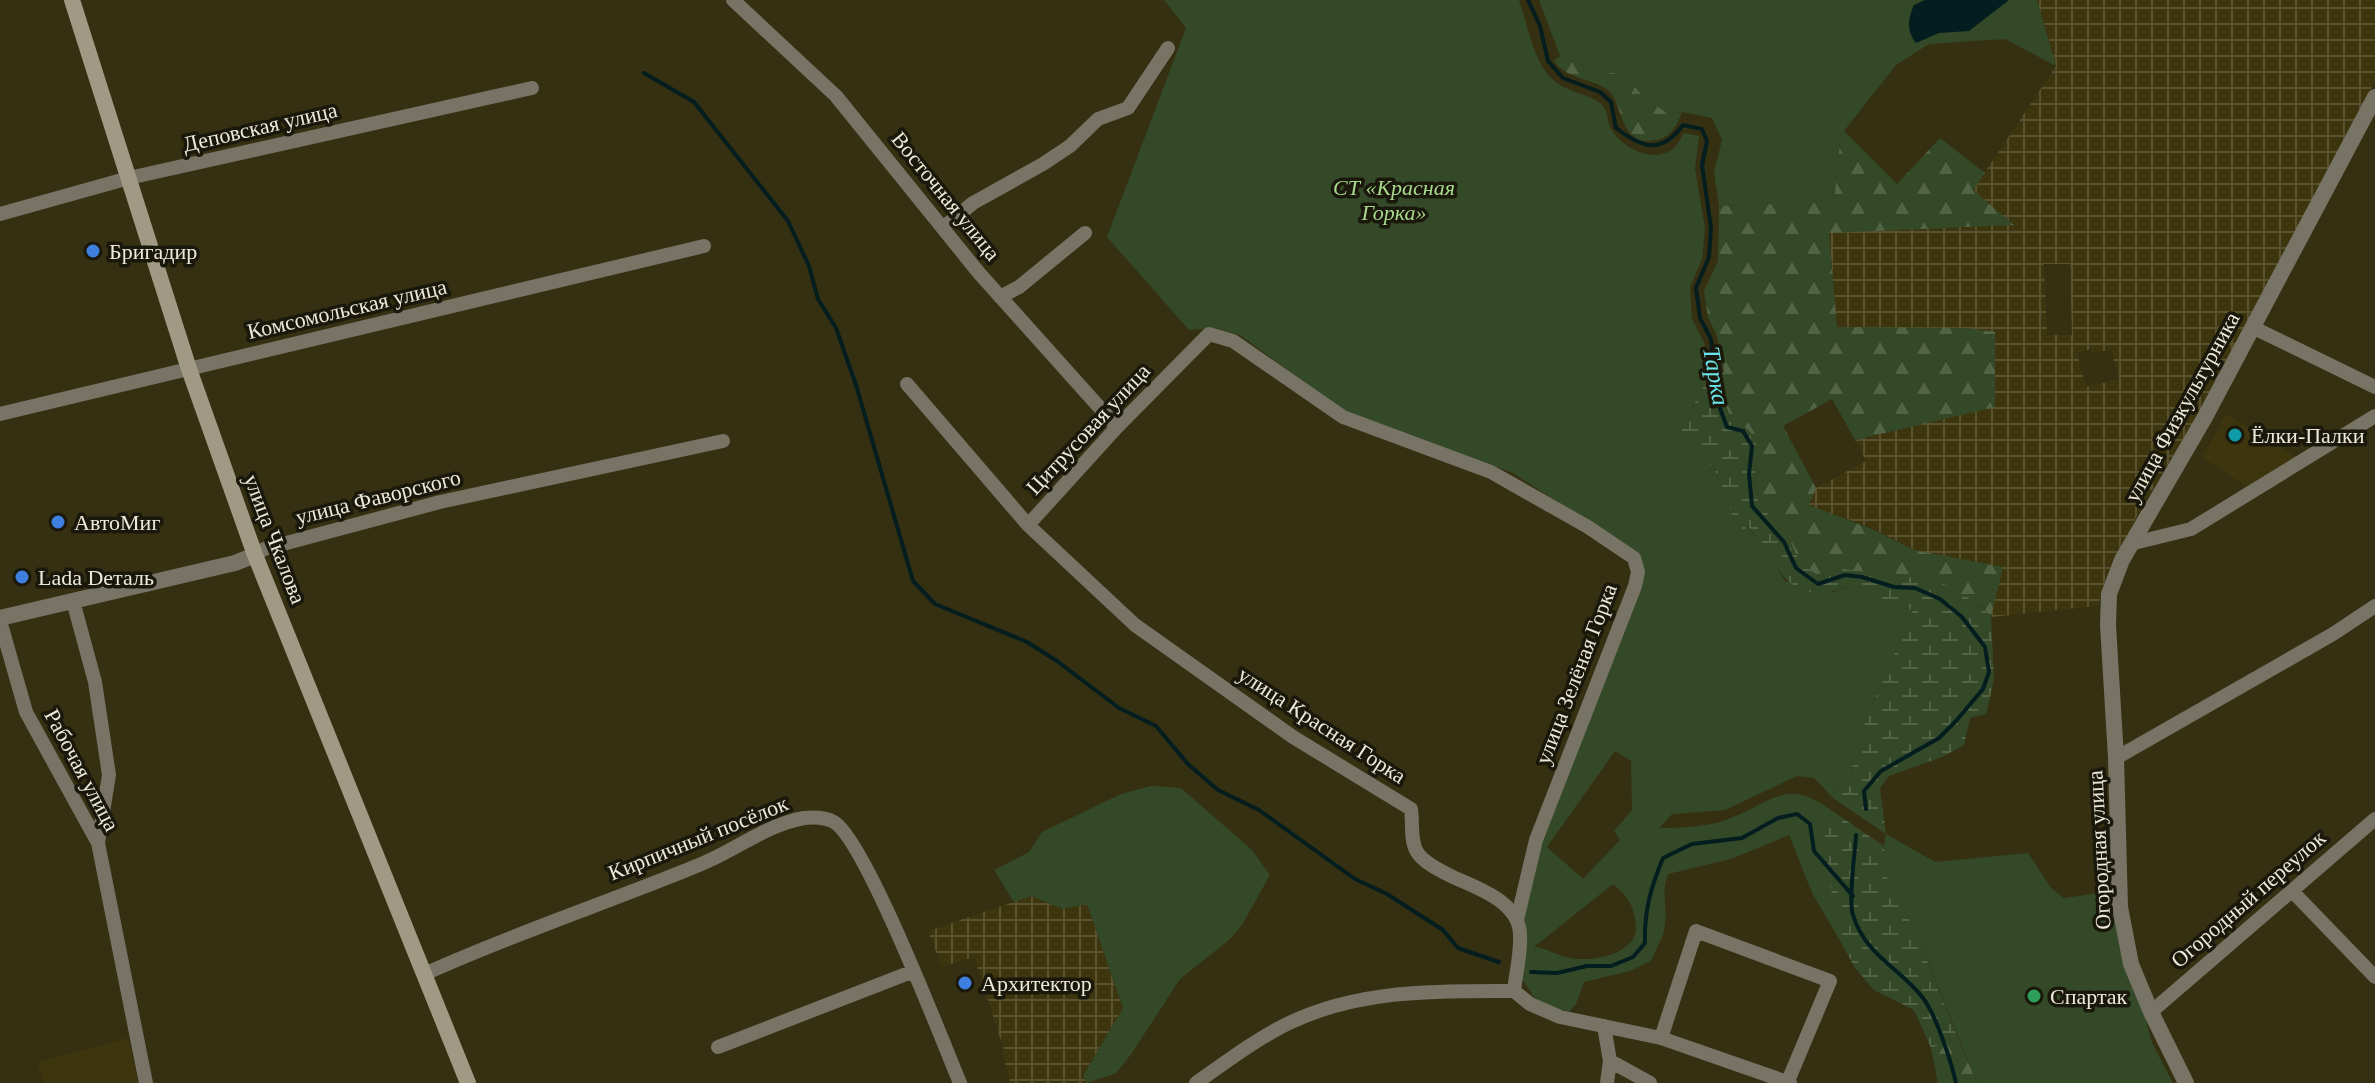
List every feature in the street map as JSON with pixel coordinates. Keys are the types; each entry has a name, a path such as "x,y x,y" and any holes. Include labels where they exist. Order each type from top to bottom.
{"main road":[{"name":"улица Чкалова","path":"72,0 189,369 255,555 468,1083"}],"street":[{"name":"Восточная улица","path":"733,0 836,96 1000,297 1117,427"},
{"path":"943,228 973,203 1070,146 1098,119 1128,108 1168,48"},
{"name":"Деповская улица","path":"0,214 129,178 532,88"},
{"name":"улица Физкультурника","path":"2116,758 2108,625 2109,594 2114,577 2130,544 2205,417 2375,97"},
{"path":"1000,297 1019,287 1085,233"},
{"name":"Комсомольская улица","path":"0,414 704,246"},
{"path":"2252,327 2375,387"},
{"name":"Цитрусовая улица","path":"907,384 1028,525 1117,427 1209,334 1233,341 1343,417 1491,472"},
{"path":"2130,544 2191,529 2375,416"},
{"name":"улица Фаворского","path":"0,620 235,563 264,549 440,502 723,441"},
{"name":"улица Зелёная Горка","path":"1491,472 1588,527 1634,558 1638,572 1536,840 1517,920"},
{"name":"улица Красная Горка","path":"1028,525 1135,625 1293,737 1411,809 1413,844 1419,856 1443,872 1488,893 1505,905 1517,920"},
{"path":"73,601 95,682 109,775 98,843"},
{"name":"Огородная улица","path":"2186,1083 2131,964 2120,907 2116,758 2333,634 2375,606"},
{"name":"Рабочая улица","path":"0,620 26,712 98,843 146,1083"},
{"name":"Кирпичный посёлок","path":"426,977 429,972 504,938 703,864 760,833 804,818 820,818 840,826 865,868 914,971 960,1083"},
{"name":"Огородный переулок","path":"2151,1012 2375,819"},
{"path":"2292,891 2375,977"},
{"path":"1514,991 1521,933 1517,920"},
{"path":"1196,1083 1293,1021 1371,997 1411,991 1514,991 1530,1004 1560,1017 1661,1038 1789,1082 1830,981 1696,931 1661,1038"},
{"path":"718,1047 914,971"},
{"path":"1604,1026 1610,1061 1607,1083"},
{"path":"1610,1061 1650,1083"}],"shaded area":[{"path":"2037,0 2375,0 2375,81 2198,415 2141,508 2106,577 2098,606 1991,617 2002,567 1914,550 1872,528 1808,505 1816,488 1866,461 1855,440 1901,429 1967,328 1837,328 1829,232 2013,225 1973,190 2056,66","holes":["2044,264 2070,264 2072,335 2047,335","2091,349 2093,354 2111,349 2119,379 2086,387 2077,353"]},
{"path":"2226,414 2297,458 2248,488 2202,457"},
{"path":"1031,896 1063,909 1087,904 1123,1008 1083,1076 1087,1083 1007,1083 1010,1081 1004,1050 974,957 942,967 928,931"},
{"path":"128,1038 138,1083 44,1083 37,1062"}],"green space":[{"name":"СТ «Красная Горка»","path":"1164,0 1519,0 1533,45 1549,76 1562,86 1602,105 1615,135 1629,147 1656,155 1673,149 1684,133 1699,136 1695,168 1705,229 1702,259 1690,287 1692,319 1704,342 1709,376 1676,438 1714,468 1730,506 1738,544 1746,525 1767,550 1785,581 1833,592 1855,585 1886,604 1913,610 1857,741 1852,759 1853,774 1835,787 1833,798 1814,778 1797,776 1725,810 1672,814 1659,828 1720,822 1768,800 1790,794 1815,800 1831,810 1825,834 1842,944 1812,893 1789,835 1731,859 1668,874 1664,931 1651,961 1630,971 1584,982 1576,1004 1569,1012 1546,1005 1534,997 1522,979 1521,918 1540,846 1639,555 1513,473 1342,410 1240,335 1216,328 1189,330 1107,237 1186,28","holes":["1615,751 1631,761 1632,810 1614,831 1620,840 1583,879 1547,847","1613,884 1626,897 1634,913 1636,926 1629,944 1612,954 1590,959 1570,958 1534,947"]},
{"path":"1539,0 2037,0 2056,66 2005,39 1929,44 1896,65 1841,132 1834,203 1719,206 1714,172 1722,140 1712,118 1682,112 1668,114 1640,93 1626,75 1593,70 1560,56"},
{"path":"1560,56 1593,70 1626,75 1640,93 1668,114 1682,112 1676,124 1668,135 1660,139 1646,141 1636,138 1624,124 1608,90 1566,72 1554,61"},
{"path":"1841,131 1897,184 1940,138 1985,173 1973,190 2014,225 1829,233 1837,327 1967,328 1995,332 1995,407 1855,440 1832,399 1783,426 1816,488 1809,505 1872,529 1914,550 2003,567 1991,617 1981,605 1844,569 1819,576 1806,567 1759,500 1755,481 1755,441 1744,427 1731,421 1725,402 1724,372 1704,291 1718,261 1719,206 1834,202"},
{"path":"1724,372 1725,402 1731,421 1744,427 1756,441 1755,481 1759,500 1789,539 1804,565 1819,576 1843,569 1947,585 1981,606 1991,617 1994,680 1986,714 1970,718 1964,745 1942,757 1889,776 1880,788 1886,834 1833,798 1835,787 1853,774 1852,759 1857,741 1913,610 1886,604 1855,585 1831,591 1799,589 1779,571 1747,525 1738,545 1730,506 1714,468 1676,438 1709,376"},
{"path":"1151,786 1181,788 1252,850 1270,875 1242,925 1229,940 1180,979 1116,1073 1087,1083 1083,1076 1123,1008 1087,904 1063,909 1031,896 1014,902 994,870 1029,852 1042,832 1121,794"},
{"path":"1831,810 1884,846 1888,882 1916,932 1958,1038 1931,1048 1914,1010 1874,990 1855,968 1842,944 1826,865 1825,834"},
{"name":"Спартак","path":"1886,834 1935,862 2028,853 2051,888 2064,898 2112,891 2152,1043 2173,1083 1977,1083 1916,932 1888,882 1884,846"},
{"path":"1958,1038 1977,1083 1938,1083 1931,1048"}],"water":[{"path":"1925,0 2009,0 1969,31 1939,33 1916,43 1909,29 1909,20 1914,5"}],"waterway":[{"name":"Тарка","path":"1528,0 1540,26 1548,61 1563,78 1600,92 1611,102 1616,128 1634,140 1651,145 1667,141 1683,125 1702,129 1707,141 1702,165 1711,228 1709,257 1696,288 1700,318 1711,339 1718,403 1727,427 1743,431 1752,446 1749,474 1752,506 1784,542 1796,568 1818,584 1845,575 1894,587 1915,588 1940,599 1962,617 1985,647 1989,672 1983,689 1939,738 1881,771 1864,791 1866,809"},
{"path":"644,73 694,102 788,221 809,266 818,299 836,328 856,385 913,581 935,604 1027,642 1057,661 1119,708 1156,726 1188,764 1218,790 1259,810 1355,879 1387,894 1443,930 1458,948 1499,962"},
{"path":"1531,972 1557,973 1587,966 1611,966 1633,957 1645,943 1649,899 1663,858 1692,844 1742,838 1778,818 1797,814 1810,824 1814,851 1853,896"},
{"name":"Тарка","path":"1856,835 1851,899 1853,915 1874,951 1914,987 1928,1006 1956,1083"}],"place":[{"name":"Бригадир","path":"93,251"},
{"name":"Ёлки-Палки","path":"2235,435"},
{"name":"АвтоМиг","path":"58,522"},
{"name":"Lada Dеталь","path":"22,577"},
{"name":"Архитектор","path":"965,983"},
{"name":"Спартак","path":"2034,996"}]}
